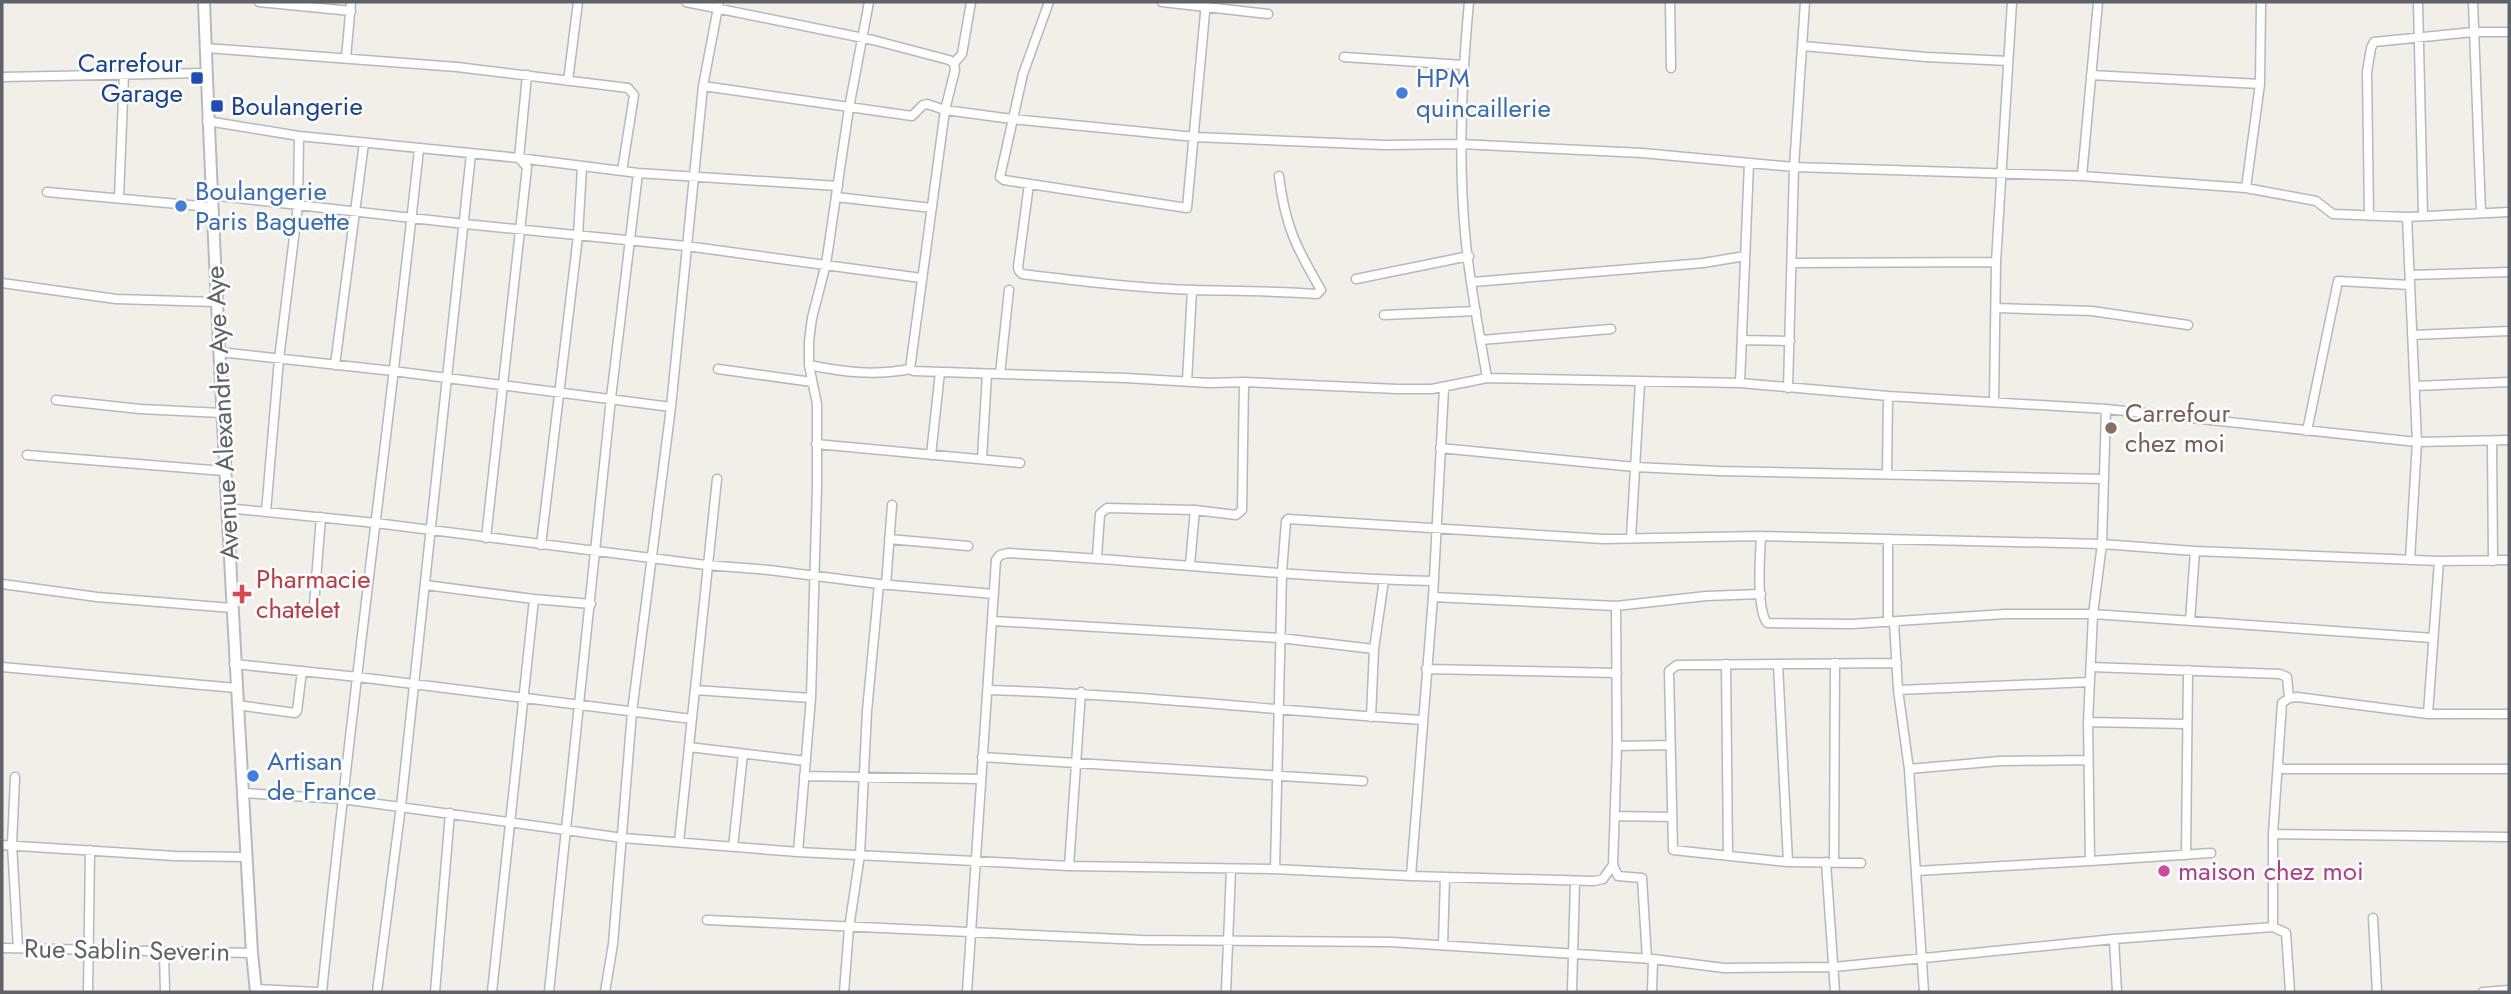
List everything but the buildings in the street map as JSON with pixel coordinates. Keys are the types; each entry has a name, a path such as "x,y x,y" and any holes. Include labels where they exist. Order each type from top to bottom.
{"street":[{"name":"Avenue Alexandre Aye Aye","path":"204,2 207,121 234,664 256,991"},
{"path":"259,2 351,6 346,58"},
{"path":"568,80 578,2"},
{"path":"685,2 718,5 862,38 954,63"},
{"path":"798,852 811,698 815,576 817,404 809,365 812,318 826,264 849,108 869,2"},
{"path":"954,63 962,54 971,2"},
{"path":"1049,2 1023,74 1000,177 1003,180 1187,208 1205,4"},
{"path":"1162,2 1205,4 1268,14"},
{"path":"1469,2 1460,144 1465,236 1487,377"},
{"path":"1670,2 1671,68"},
{"path":"1788,388 1794,167 1805,2"},
{"path":"1994,402 1996,262 2012,2"},
{"path":"2082,176 2098,2"},
{"path":"2246,188 2260,84 2261,2"},
{"path":"2418,2 2423,216"},
{"path":"2473,2 2481,213"},
{"path":"605,992 613,944 632,712 671,407 703,86 718,5"},
{"path":"2369,216 2366,103 2371,48 2378,40 2418,39 2473,32 2509,32"},
{"path":"1802,46 2008,61"},
{"path":"206,48 527,75 632,91 634,95 622,172"},
{"path":"1343,57 1463,65"},
{"path":"910,369 945,110 955,69 954,63"},
{"path":"2,77 205,73"},
{"path":"119,198 124,74"},
{"path":"486,538 527,167 519,158 527,75"},
{"path":"2091,75 2260,84"},
{"path":"703,86 912,116 926,104 945,110 1012,119 1195,137 1385,145 1460,144 1642,153 1794,167 2082,176 2246,188 2316,201 2333,214 2407,217 2509,212"},
{"path":"207,121 299,136 519,158 622,172 838,186"},
{"path":"266,512 279,359 298,205 299,136"},
{"path":"335,365 364,143"},
{"path":"256,991 320,992 419,149"},
{"path":"377,992 401,806 471,154"},
{"path":"1740,383 1749,163"},
{"path":"541,545 578,236 582,167"},
{"path":"550,992 611,398 638,173"},
{"path":"1030,184 1018,267 1022,274 1192,290 1321,292 1288,228 1279,176"},
{"path":"47,192 119,198 298,205 686,246 921,278"},
{"path":"836,197 932,208"},
{"path":"2407,217 2417,442 2410,560"},
{"path":"1356,279 1469,256"},
{"path":"1473,282 1703,263 1745,256"},
{"path":"1793,263 1996,262"},
{"path":"2307,431 2338,281 2410,280 2509,272"},
{"path":"2,283 108,298 216,302"},
{"path":"1000,374 1009,290"},
{"path":"1187,381 1192,290"},
{"path":"1996,308 2092,311 2188,326"},
{"path":"1384,315 1476,311"},
{"path":"1481,340 1611,329"},
{"path":"2412,335 2509,331"},
{"path":"1742,340 1790,341"},
{"path":"219,352 393,371 671,407"},
{"path":"809,365 844,372 874,373 910,369 914,372 1397,389 1444,388 1487,377 1740,383 1888,396 2106,409 2417,442 2509,440"},
{"path":"718,369 812,382"},
{"path":"931,455 940,372"},
{"path":"982,459 987,374"},
{"path":"1097,557 1100,514 1107,508 1195,510 1236,515 1242,510 1244,382"},
{"path":"1631,538 1640,382"},
{"path":"2415,386 2509,382"},
{"path":"1411,876 1433,597 1444,388"},
{"path":"1886,474 1888,396"},
{"path":"56,400 140,409 221,413"},
{"path":"2090,861 2088,722 2093,614 2102,544 2106,409"},
{"path":"2492,441 2493,561"},
{"path":"816,444 1020,463"},
{"path":"1440,448 1635,467 2104,480"},
{"path":"27,455 224,471"},
{"path":"679,842 717,479"},
{"path":"845,992 849,928 860,855 867,711 890,539 892,505"},
{"path":"226,508 376,523 596,553 882,585 994,594"},
{"path":"1190,564 1195,510"},
{"path":"314,605 321,517"},
{"path":"1275,869 1282,572 1288,519 1436,530 1631,538 1760,536 2102,544 2439,562 2509,560"},
{"path":"1760,536 1761,594 1764,619 1767,623 1852,624 2005,614 2093,614 2433,638"},
{"path":"890,539 968,545"},
{"path":"1888,540 1891,622 1909,769 1924,992"},
{"path":"2190,621 2194,551"},
{"path":"967,992 996,560 1000,555 1008,553 1097,557 1384,580 1434,581"},
{"path":"2428,714 2439,562"},
{"path":"1371,717 1374,649 1384,580"},
{"path":"2,584 97,597 232,608"},
{"path":"425,585 591,604"},
{"path":"1433,597 1616,606 1706,596 1761,594"},
{"path":"492,992 534,599"},
{"path":"1616,606 1617,746 1613,865 1618,876 1642,878 1652,992"},
{"path":"993,621 1280,638 1374,649"},
{"path":"1835,663 1830,862 1835,992"},
{"path":"1861,863 1788,862 1673,850 1669,671 1677,665 1897,663"},
{"path":"234,664 692,719"},
{"path":"1726,664 1728,855"},
{"path":"1778,664 1788,862"},
{"path":"2,667 236,688"},
{"path":"2091,667 2280,674 2287,677 2289,698"},
{"path":"1426,669 1616,673"},
{"path":"2186,855 2188,670"},
{"path":"237,705 295,713 302,671"},
{"path":"1898,690 2090,682"},
{"path":"695,690 811,698"},
{"path":"988,690 1081,692 1422,720"},
{"path":"1069,866 1081,692"},
{"path":"2273,927 2273,834 2283,703 2289,698 2297,697 2428,714 2509,714"},
{"path":"2088,722 2187,724"},
{"path":"1617,746 1670,745"},
{"path":"689,747 806,761"},
{"path":"733,847 743,754"},
{"path":"982,757 1363,780"},
{"path":"1909,769 2000,761 2088,760"},
{"path":"2279,766 2282,769 2509,769"},
{"path":"804,776 980,779"},
{"path":"15,777 12,845 18,948"},
{"path":"242,793 342,799 623,838 798,852 1069,866 1275,869 1575,881 1603,879 1613,865"},
{"path":"435,992 450,813"},
{"path":"1616,816 1672,817"},
{"path":"2273,834 2509,837"},
{"path":"2,845 175,856 246,857"},
{"path":"89,992 90,850"},
{"path":"1916,871 2211,853"},
{"path":"1226,992 1231,869"},
{"path":"1443,945 1445,877"},
{"path":"1572,992 1575,881"},
{"path":"2372,918 2377,992"},
{"path":"707,920 1142,940 1391,942 1650,959 1724,968 1834,967 2114,939 2273,927 2286,933 2290,992"},
{"path":"2114,939 2117,992"},
{"name":"Rue Sablin Severin","path":"2,948 252,953"},
{"path":"164,951 165,992"},
{"path":"2483,992 2509,990"}],"place":[{"name":"Carrefour Garage","path":"197,78"},
{"name":"HPM quincaillerie","path":"1402,93"},
{"name":"Boulangerie","path":"217,106"},
{"name":"Boulangerie Paris Baguette","path":"181,206"},
{"name":"Carrefour chez moi","path":"2111,428"},
{"name":"Pharmacie chatelet","path":"242,594"},
{"name":"Artisan de France","path":"253,776"},
{"name":"maison chez moi","path":"2164,871"}]}
